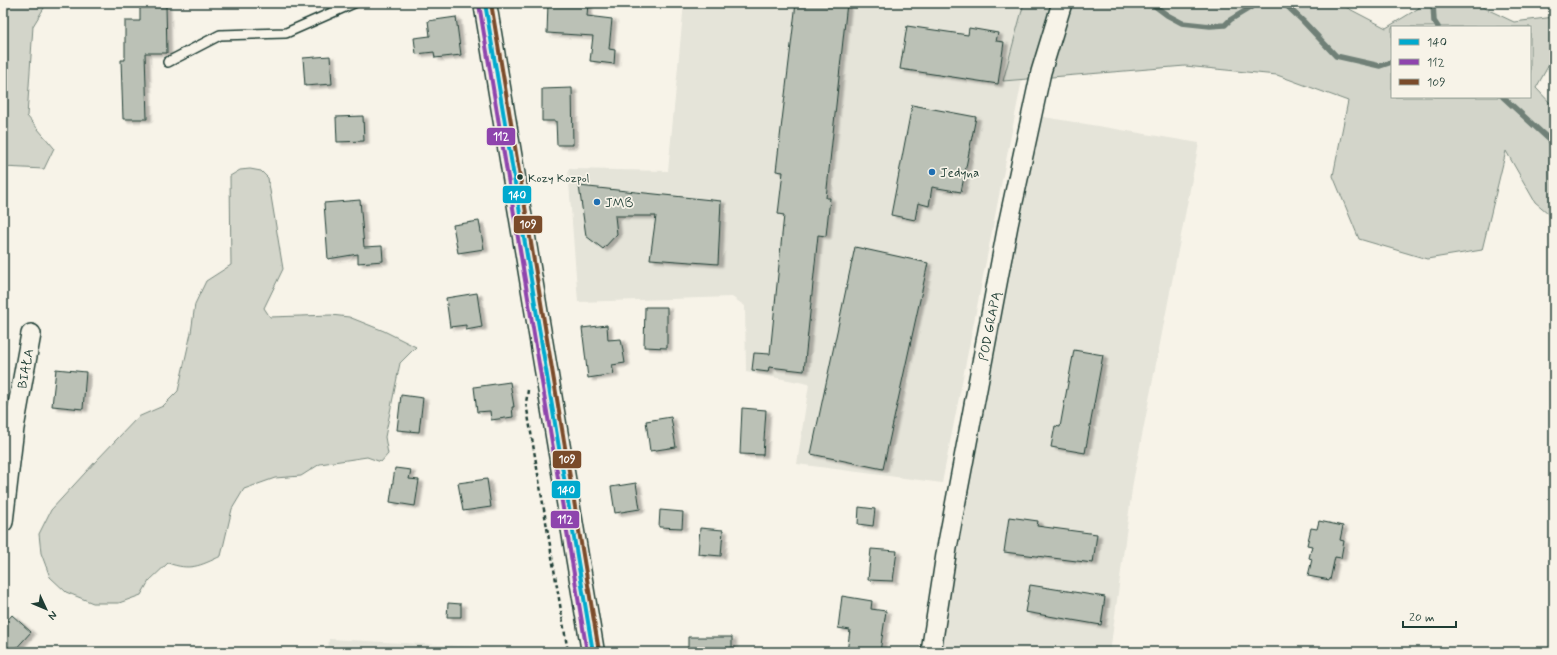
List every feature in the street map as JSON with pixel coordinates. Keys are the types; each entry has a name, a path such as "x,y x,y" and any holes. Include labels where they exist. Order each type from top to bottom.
{"main road":[{"path":"485,3 593,652"}],"street":[{"name":"POD GRAPĄ","path":"931,652 947,548 1008,225 1041,72 1062,3"},
{"name":"BIAŁA","path":"3,522 14,428 31,334"}],"lane":[{"path":"168,62 220,35 286,33 354,3"}],"path":[{"path":"529,389 526,403 568,652"}],"shaded area":[{"path":"3,3 47,3 33,26 27,116 54,148 44,169 3,167"},
{"path":"684,3 1024,3 1003,81 1022,80 942,483 797,464 809,384 746,372 745,306 732,297 578,302 568,169 668,171"},
{"path":"1024,3 1338,3 1386,28 1419,8 1419,3 1474,3 1514,22 1554,17 1554,62 1551,61 1536,88 1554,107 1554,218 1535,202 1506,151 1482,250 1427,259 1359,239 1333,176 1348,101 1277,75 1185,66 1003,81"},
{"path":"1038,116 1199,143 1133,482 1110,652 937,652"},
{"path":"250,169 261,171 268,178 283,269 264,308 270,317 331,315 349,317 384,331 416,347 400,363 385,437 388,454 381,462 367,457 320,464 301,476 275,478 244,489 232,509 221,556 201,565 189,567 168,563 149,581 141,595 119,603 93,603 66,592 50,577 41,553 39,534 51,510 138,417 163,406 178,391 191,333 195,304 206,281 231,265 230,176 240,170"},
{"path":"329,639 495,648 495,652 328,652"}],"building":[{"path":"548,3 588,3 587,16 612,19 609,49 615,50 614,64 590,61 593,36 547,33"},
{"path":"796,3 847,3 826,198 830,198 826,236 818,235 804,371 769,367 768,372 752,370 754,353 770,354 784,215 778,214 783,172 776,171"},
{"path":"140,6 166,6 167,53 145,53 147,119 123,119 121,60 125,60 125,21 140,21"},
{"path":"456,17 461,55 435,58 434,52 416,54 414,38 430,36 428,21"},
{"path":"907,26 968,35 969,28 998,33 996,41 1004,42 998,84 900,69"},
{"path":"330,56 332,84 305,86 303,58"},
{"path":"572,88 573,145 557,145 556,121 542,121 542,89"},
{"name":"Jedyna","path":"912,105 976,117 961,192 932,187 929,206 918,203 915,220 891,215"},
{"path":"363,116 364,141 337,142 336,117"},
{"path":"579,186 721,201 718,264 650,259 656,216 615,216 617,234 603,249 586,236"},
{"path":"360,200 364,247 382,246 383,261 358,263 358,254 328,259 324,203"},
{"path":"479,221 484,249 458,253 453,225"},
{"path":"855,247 928,263 883,469 811,454"},
{"path":"477,293 482,327 466,330 466,325 450,327 446,298"},
{"path":"645,307 667,307 667,348 644,347"},
{"path":"607,325 608,340 621,339 625,363 612,365 614,374 588,378 582,328"},
{"path":"1074,350 1103,355 1085,453 1051,447 1055,426 1060,427"},
{"path":"56,369 86,372 83,409 52,406"},
{"path":"510,382 514,407 512,407 513,417 491,420 490,411 477,412 474,387"},
{"path":"401,395 423,398 419,432 397,430"},
{"path":"742,408 766,410 763,455 740,454"},
{"path":"671,417 676,447 650,451 646,421"},
{"path":"395,468 411,470 409,479 419,480 415,506 390,502"},
{"path":"487,479 491,507 463,511 458,483"},
{"path":"636,483 640,509 615,513 611,487"},
{"path":"859,507 875,509 873,526 858,524"},
{"path":"660,510 683,512 682,528 659,527"},
{"path":"1009,517 1038,521 1037,526 1097,534 1093,563 1004,552"},
{"path":"1319,521 1343,526 1340,540 1344,541 1341,558 1335,557 1330,580 1308,576 1312,559 1309,558 1312,546 1307,545 1311,528 1317,529"},
{"path":"700,528 723,530 721,556 698,554"},
{"path":"871,549 897,551 893,581 868,580"},
{"path":"1030,585 1105,597 1101,625 1025,612"},
{"path":"842,596 872,601 871,609 886,611 880,652 847,652 850,630 838,628"},
{"path":"448,603 461,604 461,617 447,617"},
{"path":"12,615 31,632 13,652 10,652 3,646 3,625"},
{"path":"688,637 732,637 732,652 688,652"}],"waterway":[{"path":"1151,3 1167,15 1182,23 1210,26 1225,25 1230,20 1258,3"},
{"path":"1278,3 1287,6 1336,56 1380,66 1391,62"},
{"path":"1433,3 1434,21 1437,26"},
{"path":"1504,98 1554,144"}],"transit line":[{"name":"140","path":"485,3 593,652"},
{"name":"109","path":"491,3 599,651"},
{"name":"112","path":"479,4 587,652"}],"place":[{"name":"Jedyna","path":"932,172"},
{"name":"Kozy Kozpol","path":"520,177"},
{"name":"JMB","path":"597,202"}]}
